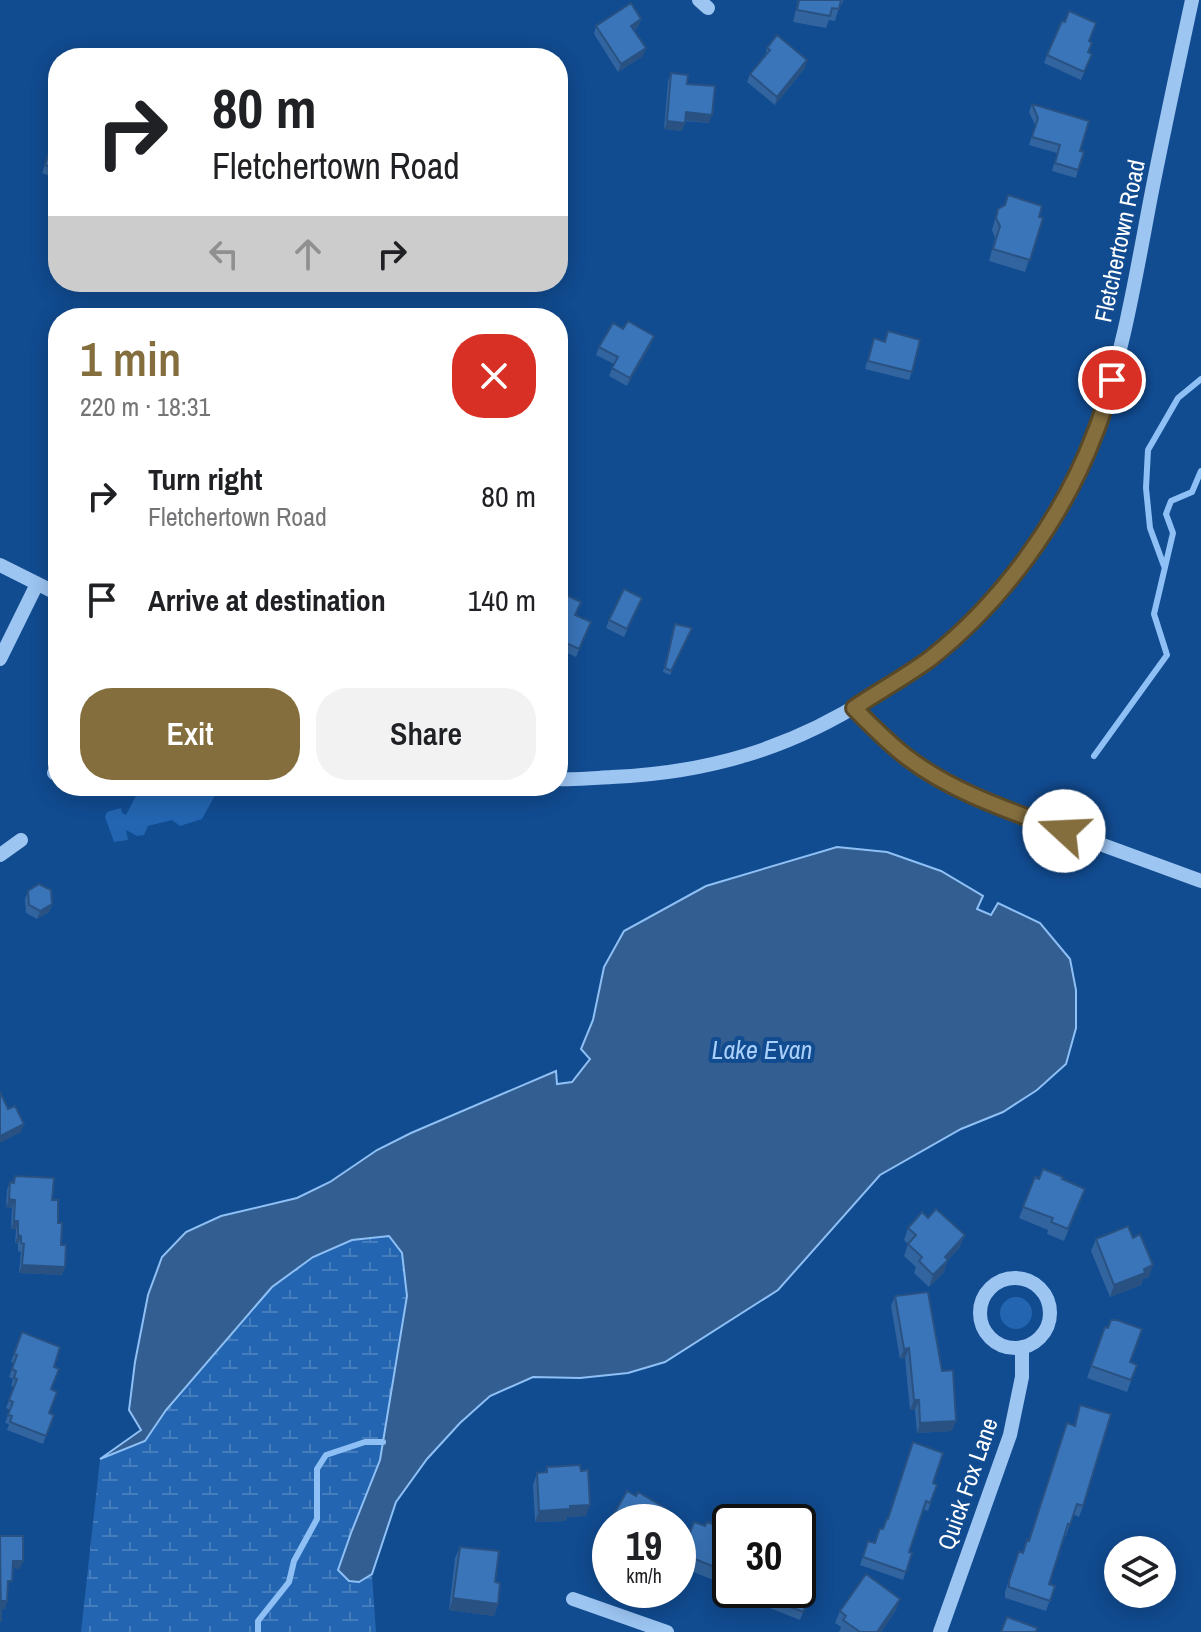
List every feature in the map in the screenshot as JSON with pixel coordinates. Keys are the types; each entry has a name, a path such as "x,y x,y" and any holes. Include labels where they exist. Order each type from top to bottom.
{"street":[{"name":"Fletchertown Road","path":"568,779 645,776 709,765 793,739 854,708 930,659 1007,584 1052,520 1095,434 1112,380 1136,279 1192,0"},
{"path":"0,565 48,589"},
{"path":"0,659 37,584"},
{"path":"854,708 907,758 955,788 1201,881"},
{"path":"0,855 21,840"},
{"path":"1008,1278 1022,1278 1035,1283 1049,1305 1050,1319 1045,1332 1035,1342 1022,1347 1009,1347 996,1342 986,1332 981,1320 981,1306 986,1293 1008,1278"},
{"name":"Quick Fox Lane","path":"940,1632 1010,1435 1022,1377 1022,1347"},
{"path":"573,1599 667,1632"}],"green space":[{"path":"136,796 215,796 202,819 180,826 172,820 148,826 144,835 137,836 126,830 128,840 114,842 105,817 107,812 121,808 126,815"},
{"path":"389,1236 402,1252 407,1296 380,1460 339,1570 349,1581 359,1582 372,1574 376,1632 81,1632 100,1459 145,1441 166,1410 272,1287 313,1257 352,1240"},
{"path":"1016,1297 1027,1302 1032,1313 1027,1324 1016,1329 1005,1324 1000,1313 1005,1302"}],"water":[{"name":"Lake Evan","path":"837,847 887,852 941,871 983,896 977,909 991,915 998,903 1040,923 1070,959 1076,990 1076,1028 1066,1064 1037,1090 1003,1112 961,1129 880,1175 778,1290 665,1362 628,1373 580,1378 533,1377 490,1396 427,1459 396,1502 372,1574 359,1582 349,1581 338,1570 380,1460 407,1296 402,1253 389,1236 352,1240 313,1257 272,1287 166,1410 145,1441 100,1459 141,1430 129,1410 148,1295 162,1257 186,1232 221,1216 297,1198 330,1182 377,1150 411,1133 556,1071 557,1084 572,1082 590,1059 581,1049 593,1020 604,967 624,931 706,886"}],"building":[{"path":"799,0 841,0 839,9 832,8 830,16 797,10"},
{"path":"631,3 641,19 631,26 646,48 621,64 596,26"},
{"path":"1069,11 1096,23 1089,41 1092,43 1088,52 1092,54 1084,72 1047,55"},
{"path":"777,35 807,60 777,97 750,74 770,50 767,48"},
{"path":"671,73 688,75 687,84 715,86 712,115 686,112 685,123 667,121"},
{"path":"1032,104 1089,121 1078,170 1055,163 1060,145 1032,137 1038,118"},
{"path":"1008,195 1042,206 1039,217 1043,218 1030,260 993,249 1000,226 996,218 998,209 1005,205"},
{"path":"628,321 654,336 630,378 612,368 618,357 599,347 613,323 623,329"},
{"path":"888,331 920,340 912,372 868,361 874,338 885,342"},
{"path":"624,589 642,598 627,629 609,620"},
{"path":"568,596 581,602 575,615 591,622 579,649 568,644"},
{"path":"675,624 692,628 671,671 665,668"},
{"path":"39,884 51,890 52,904 40,911 29,905 28,891"},
{"path":"0,1092 8,1109 15,1106 24,1124 0,1136"},
{"path":"1043,1169 1085,1189 1068,1229 1051,1222 1053,1218 1023,1207 1035,1177 1039,1179"},
{"path":"15,1176 54,1178 52,1200 58,1200 58,1223 62,1223 61,1245 66,1245 65,1267 22,1265 24,1244 18,1235 18,1221 14,1221 15,1200 9,1199 10,1182 14,1183"},
{"path":"936,1209 965,1235 933,1275 919,1261 922,1257 908,1244 916,1235 908,1228 922,1212 928,1218"},
{"path":"1128,1226 1133,1238 1140,1234 1153,1265 1144,1269 1145,1273 1114,1285 1096,1239"},
{"path":"928,1292 942,1371 953,1370 956,1421 920,1423 919,1400 914,1400 909,1348 904,1349 895,1296"},
{"path":"1111,1320 1142,1329 1130,1362 1137,1365 1131,1380 1091,1366 1105,1327 1108,1328"},
{"path":"22,1332 60,1347 54,1367 59,1369 51,1389 57,1392 49,1413 54,1415 46,1436 10,1422 12,1416 8,1415 13,1402 9,1400 17,1379 14,1378 16,1371 12,1369 17,1355 14,1354"},
{"path":"1080,1405 1111,1414 1083,1506 1077,1504 1068,1524 1049,1584 1055,1586 1050,1601 1009,1587 1009,1581 1019,1551 1023,1553 1029,1541 1067,1423 1075,1426"},
{"path":"913,1442 943,1453 933,1483 937,1485 930,1503 926,1501 909,1552 912,1553 906,1572 863,1557 868,1541 875,1543 880,1528 883,1529 888,1519"},
{"path":"580,1465 581,1471 588,1470 590,1505 539,1511 537,1473 547,1472 547,1467"},
{"path":"627,1491 636,1496 638,1492 658,1504 620,1504"},
{"path":"707,1522 712,1524 712,1566 696,1560 696,1523 705,1526"},
{"path":"0,1536 23,1536 23,1561 13,1561 7,1601 1,1601 1,1622"},
{"path":"460,1547 499,1551 495,1582 500,1583 498,1604 453,1598"},
{"path":"866,1574 900,1599 877,1632 860,1632 843,1620 846,1616 840,1611"},
{"path":"1007,1617 1037,1628 1036,1632 1001,1632"}],"waterway":[{"path":"1164,566 1150,528 1146,488 1148,450 1178,398 1201,379"},
{"path":"1094,756 1167,655 1154,614 1173,533 1166,514 1171,501 1192,492 1201,471"},
{"path":"258,1632 258,1621 289,1582 294,1561 317,1519 317,1469 326,1455 365,1442 383,1442"}],"route":[{"path":"1064,831 955,788 907,758 854,708 930,659 1007,584 1052,520 1073,481 1095,434 1112,380"}]}
